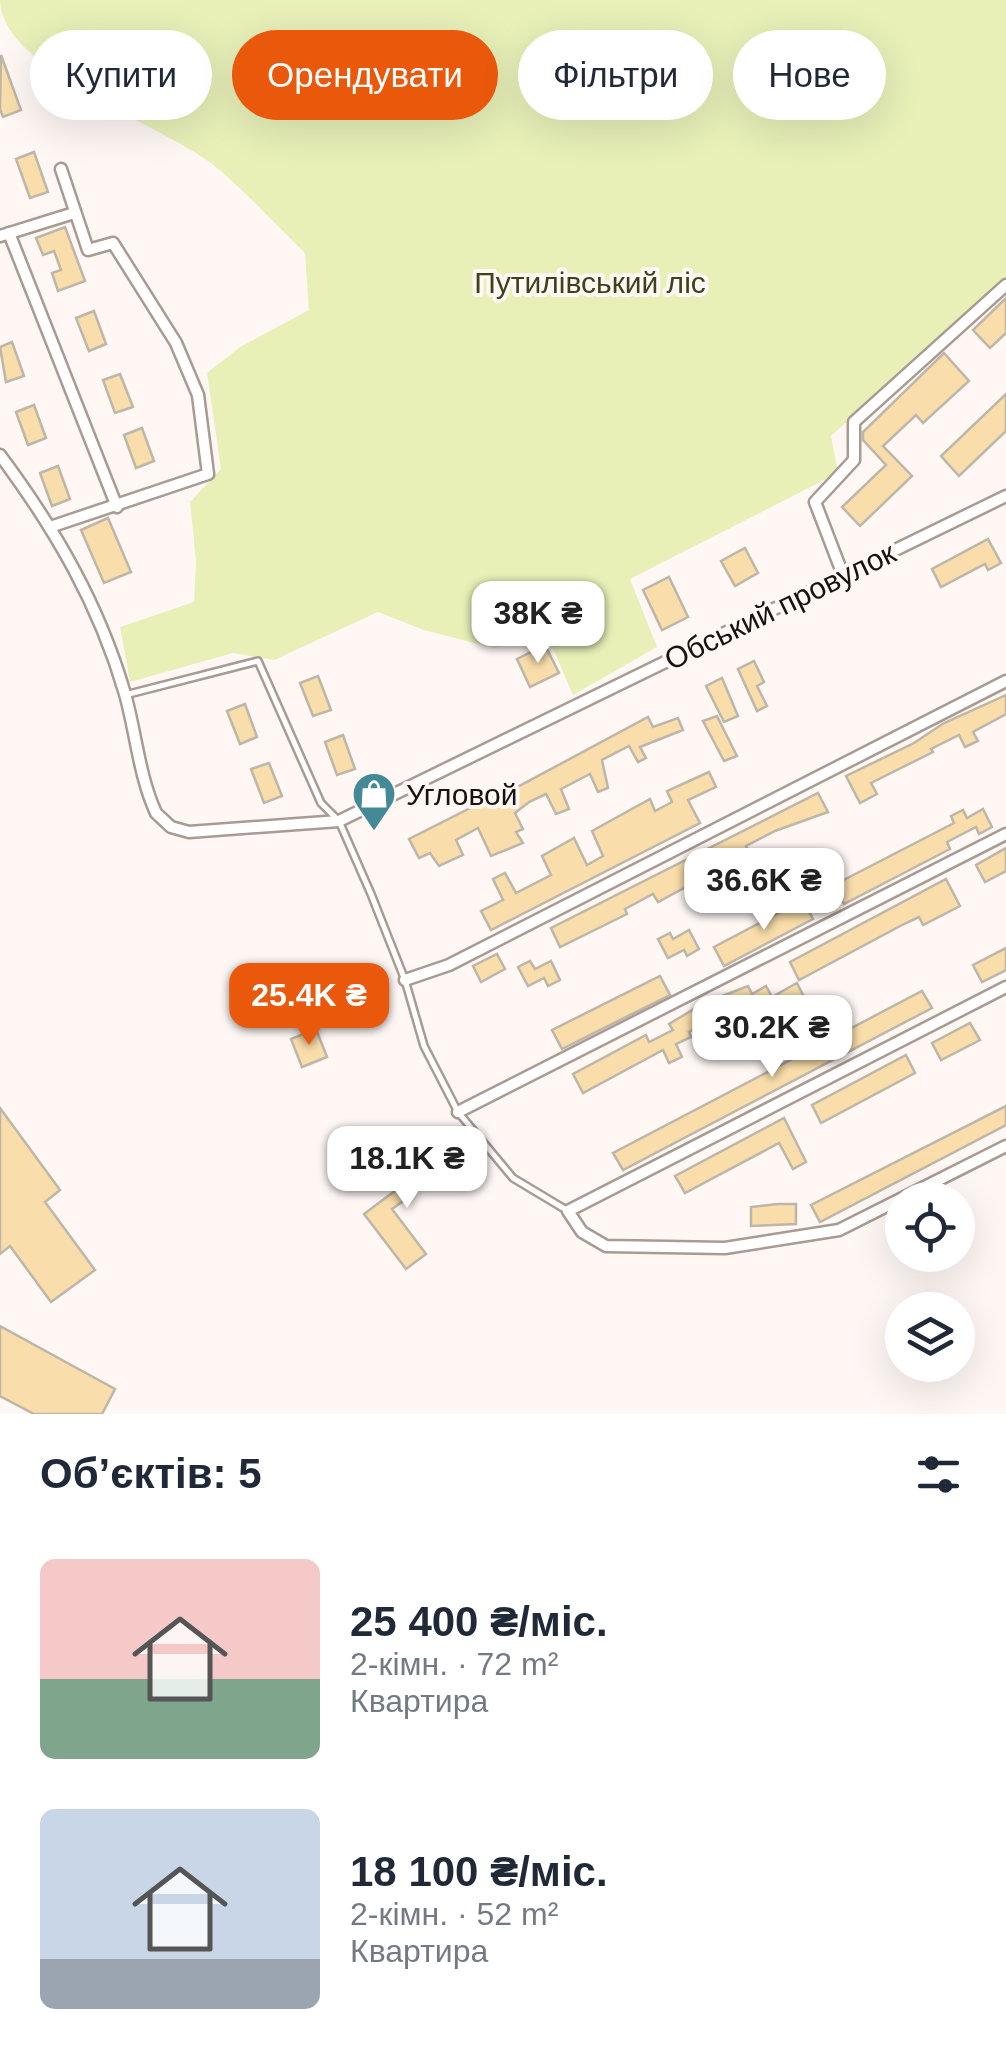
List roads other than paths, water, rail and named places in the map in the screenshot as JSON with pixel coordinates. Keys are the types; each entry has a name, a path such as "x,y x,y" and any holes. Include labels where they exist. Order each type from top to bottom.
{"street":[{"path":"53,526 208,474 198,394 176,342 113,243 88,250 61,169"},
{"path":"74,213 4,235 117,507"},
{"path":"843,575 814,502 854,460 854,422 1006,285"},
{"path":"0,455 53,526 97,614 125,694 148,796 156,813 171,826 212,832 339,821"},
{"name":"Обський провулок","path":"339,821 1006,496"},
{"path":"406,980 449,965 1006,681"},
{"path":"458,1112 1006,834"},
{"path":"1006,987 568,1211 582,1232 606,1246 744,1245 839,1230 1006,1146"}],"lane":[{"path":"125,694 258,662 321,803 339,821 406,980 424,1046 458,1112 513,1178 568,1211"}],"place":[{"name":"Угловой","path":"374,832"}],"park label":[{"name":"Путилівський ліс","path":"590,282"}]}
